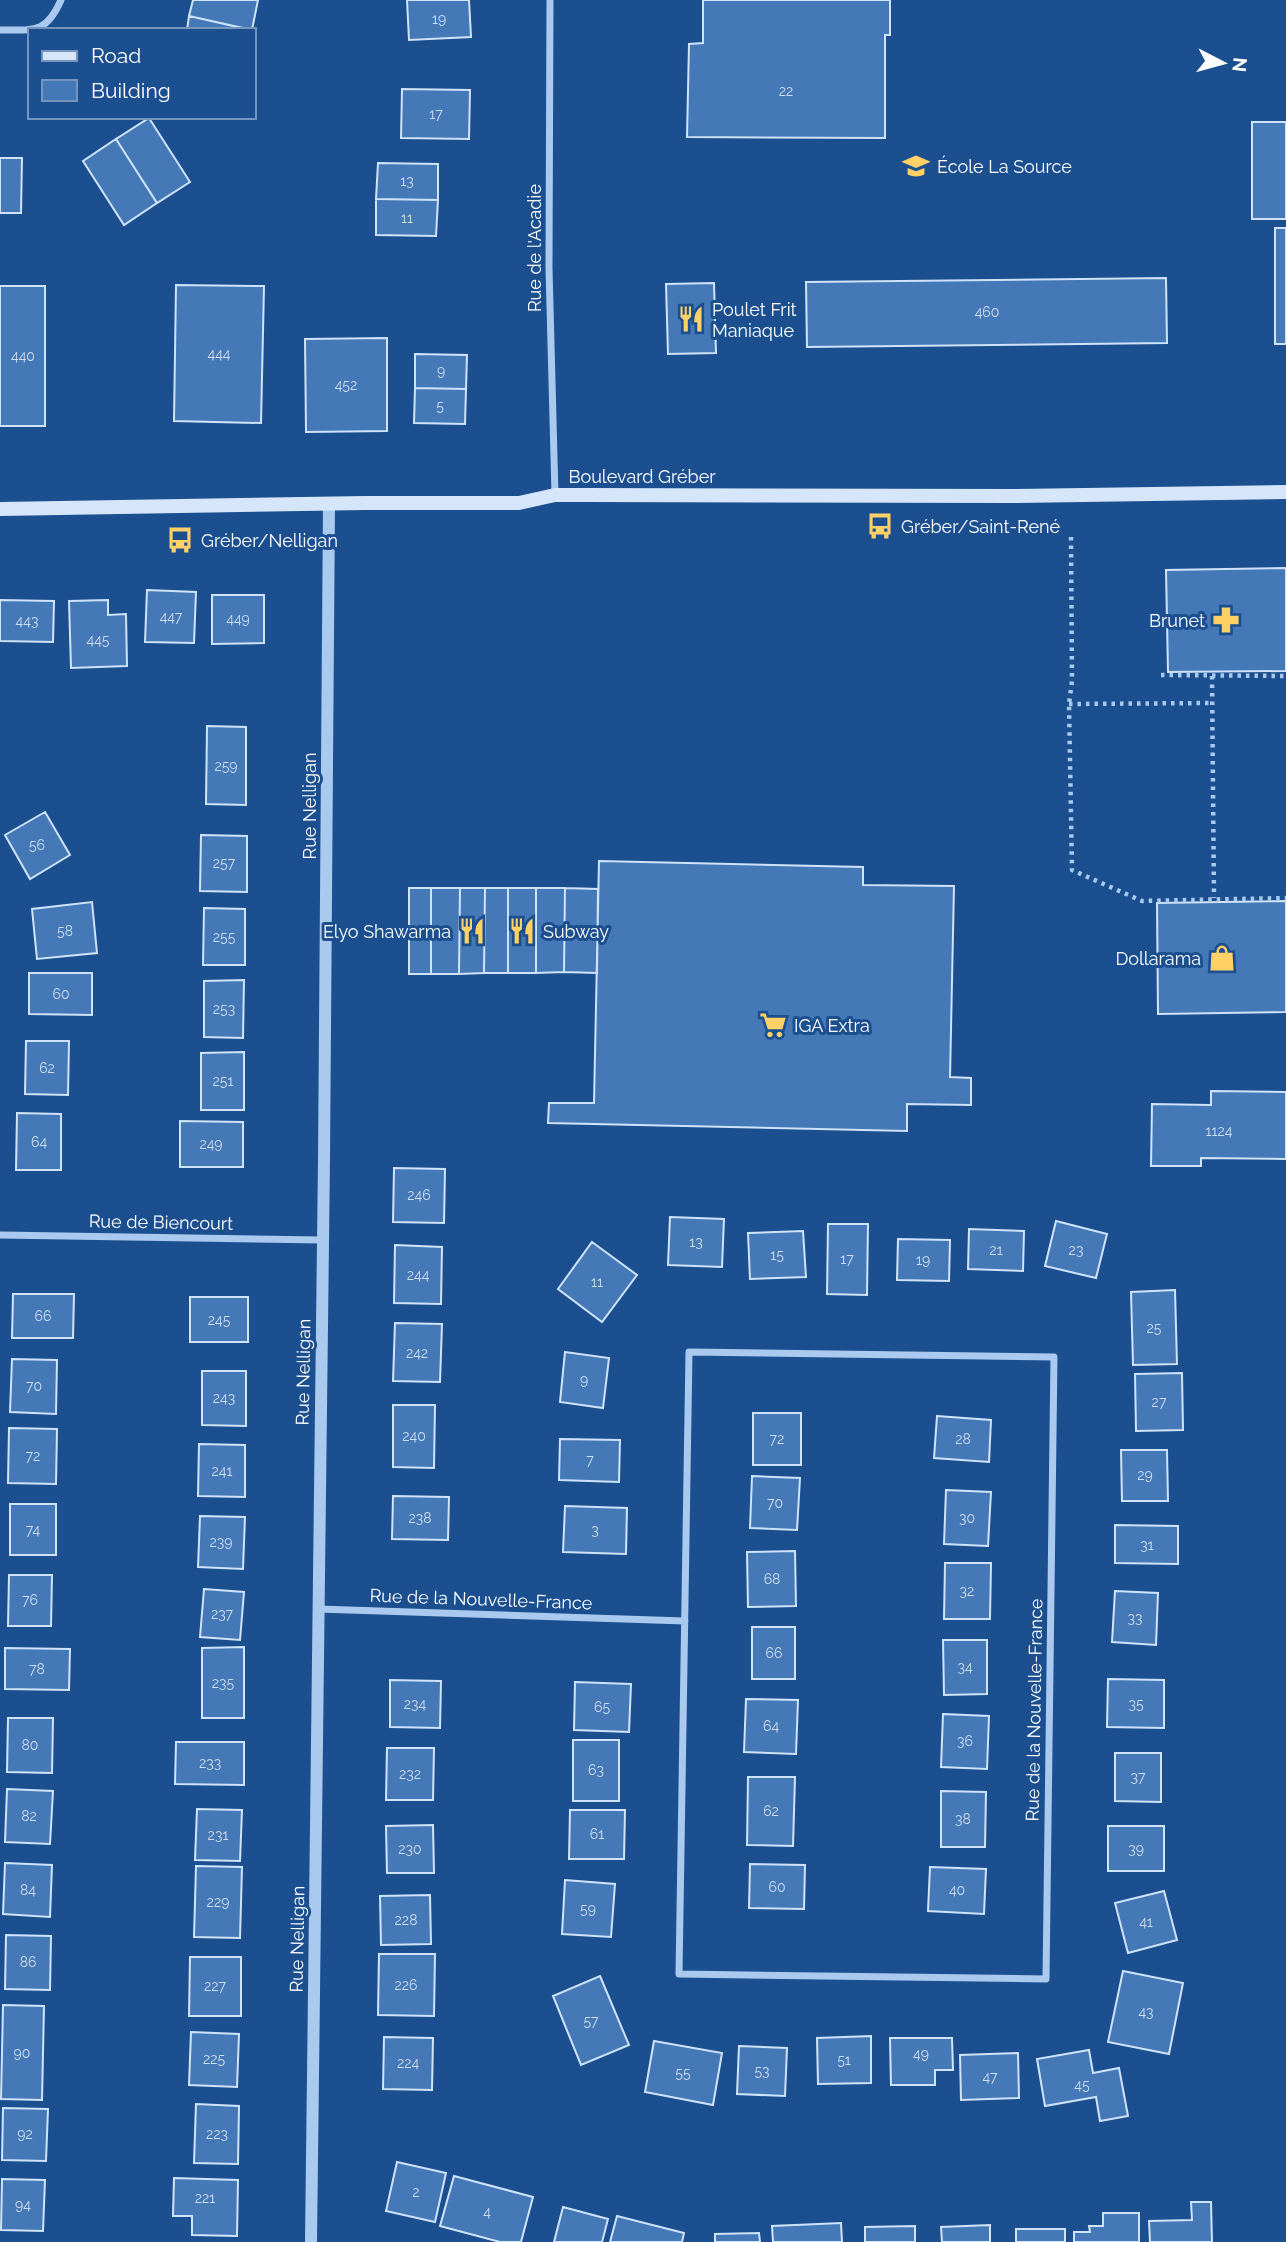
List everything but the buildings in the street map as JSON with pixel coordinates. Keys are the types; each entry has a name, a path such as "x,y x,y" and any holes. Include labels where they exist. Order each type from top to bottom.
{"main road":[{"name":"Boulevard Gréber","path":"0,509 329,503 519,503 555,495 1015,496 1286,492"}],"street":[{"path":"36,28 46,25 55,15 61,0"},
{"name":"Rue de l'Acadie","path":"550,0 550,268 555,495"},
{"path":"0,30 28,30"},
{"name":"Rue Nelligan","path":"311,2242 329,503"},
{"name":"Rue de Biencourt","path":"0,1235 322,1240"},
{"name":"Rue de la Nouvelle-France","path":"689,1352 1055,1357 1046,1979 679,1973 685,1621 689,1352"},
{"name":"Rue de la Nouvelle-France","path":"318,1609 685,1621"}],"path":[{"path":"1071,537 1072,681 1069,704 1072,870 1142,901 1286,898"},
{"path":"1161,676 1286,676"},
{"path":"1212,676 1214,898"},
{"path":"1069,704 1212,703"}],"place":[{"name":"École La Source","path":"916,166"},
{"name":"Poulet Frit Maniaque","path":"691,319"},
{"name":"Gréber/Saint-René","path":"880,526"},
{"name":"Gréber/Nelligan","path":"180,540"},
{"name":"Brunet","path":"1226,620"},
{"name":"Elyo Shawarma","path":"472,931"},
{"name":"Subway","path":"522,931"},
{"name":"Dollarama","path":"1222,958"},
{"name":"IGA Extra","path":"773,1025"}]}
